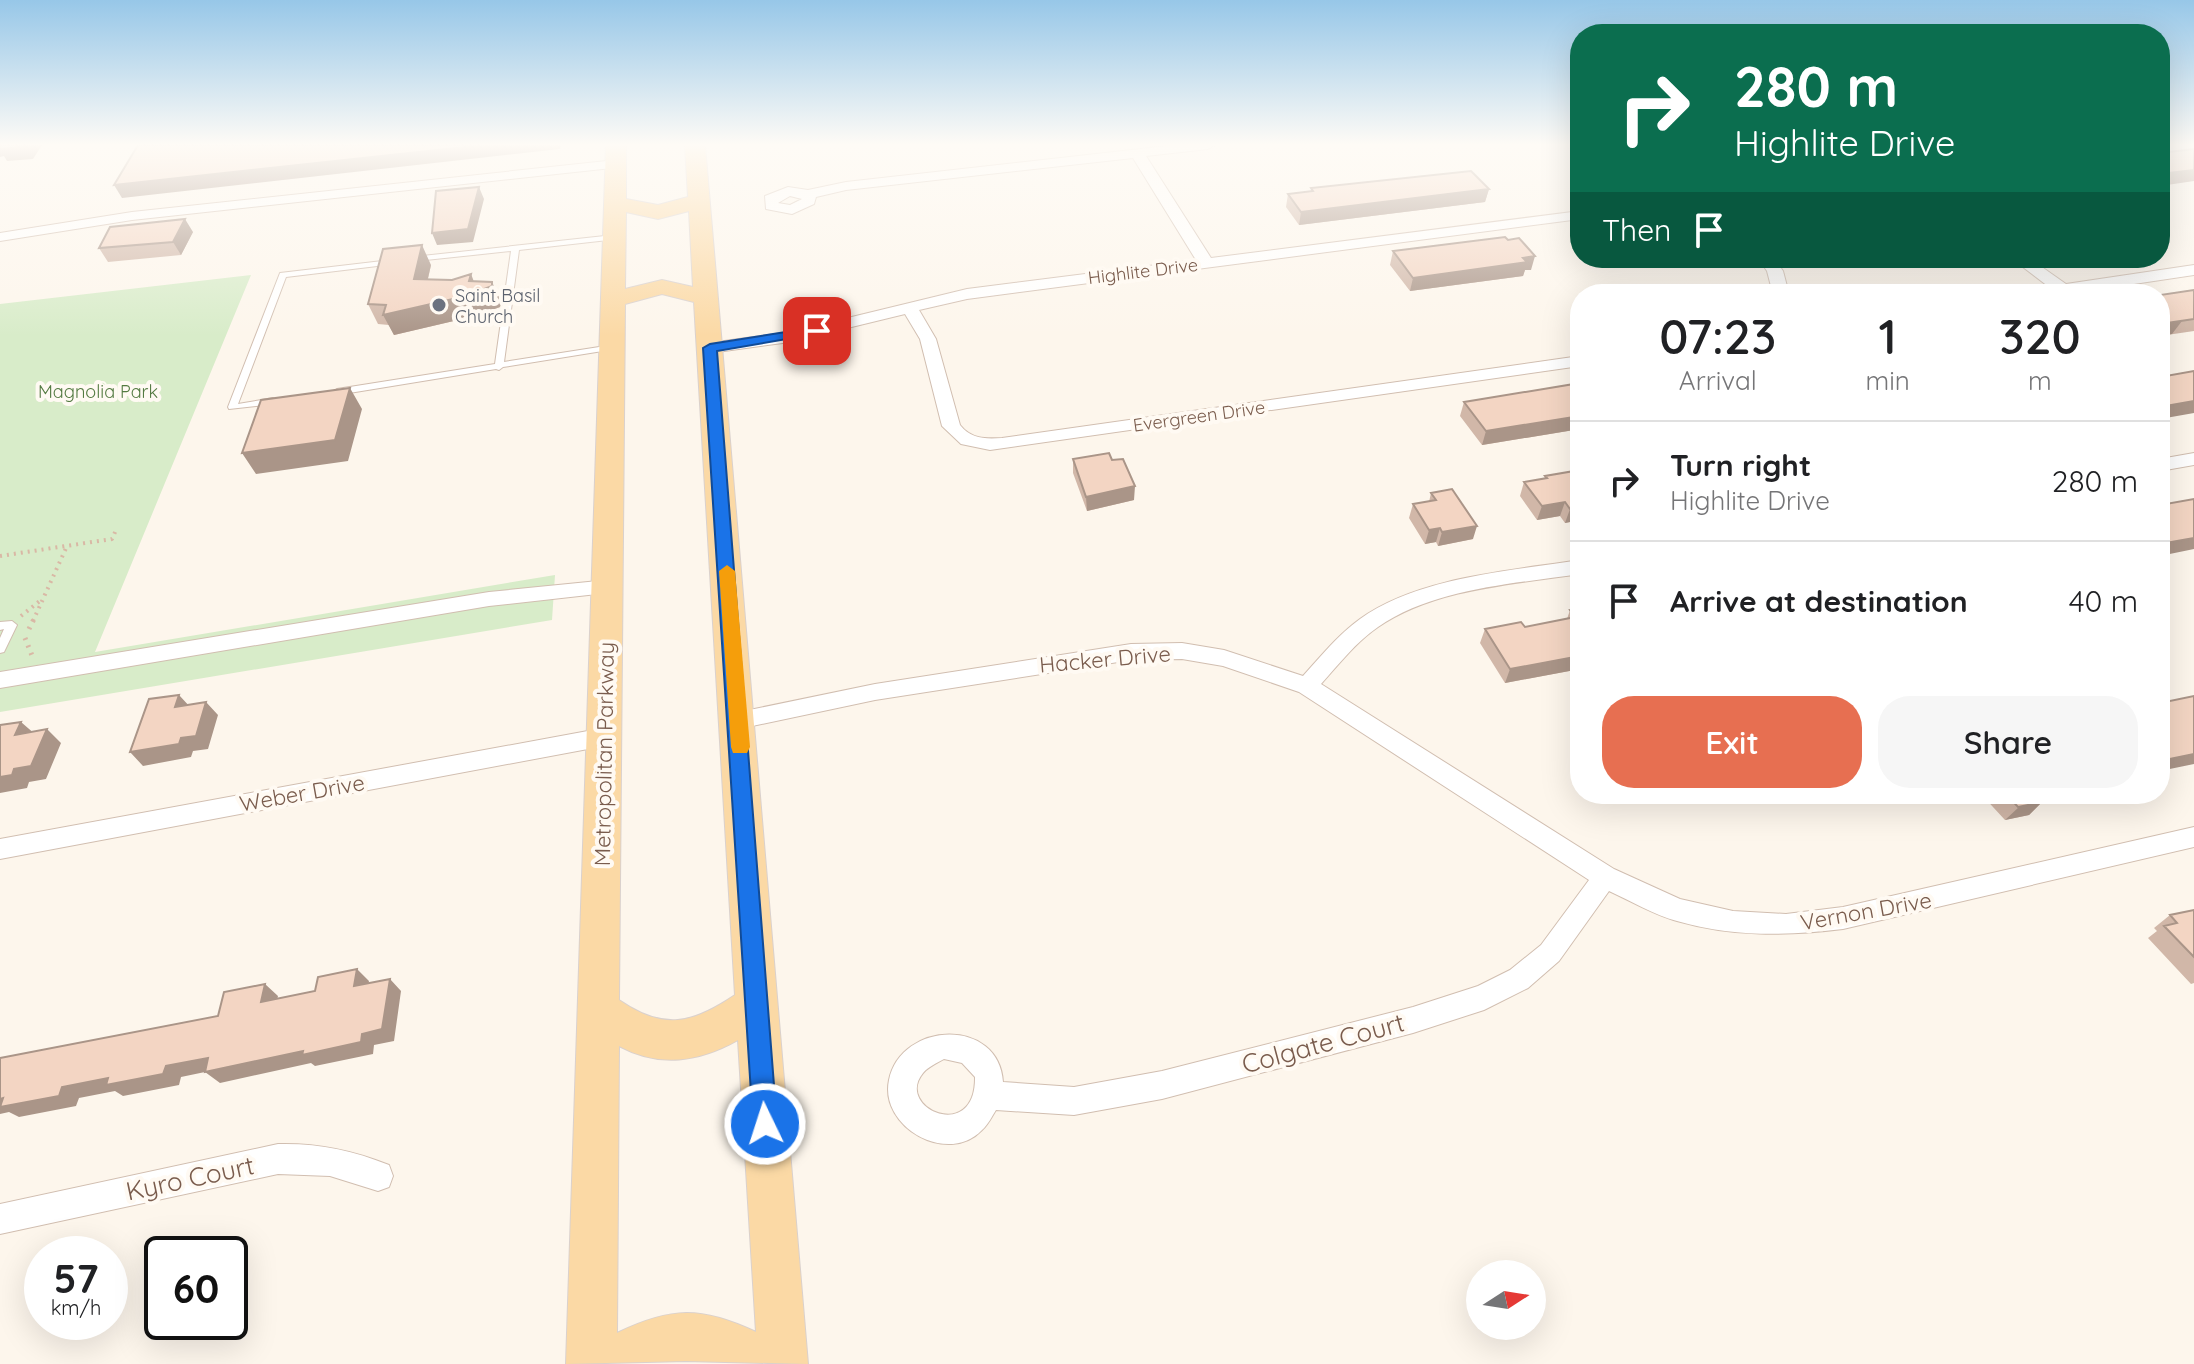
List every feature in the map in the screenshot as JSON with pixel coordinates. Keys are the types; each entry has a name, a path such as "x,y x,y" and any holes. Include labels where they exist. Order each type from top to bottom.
{"main road":[{"name":"Metropolitan Parkway","path":"591,1364 615,209"},
{"path":"642,209 658,212 670,209"},
{"path":"700,209 783,1364"},
{"path":"614,299 662,287 706,297"},
{"path":"599,1010 624,1031 652,1040 678,1041 706,1036 757,1004"},
{"path":"613,1364 625,1354 663,1338 696,1334 721,1340 759,1364"}],"street":[{"path":"0,237 189,209"},
{"path":"1172,209 1206,263"},
{"name":"Highlite Drive","path":"710,348 790,337 967,294 1570,216"},
{"path":"2033,268 2056,284"},
{"path":"2103,284 2194,270"},
{"name":"Evergreen Drive","path":"909,307 928,339 951,426 957,436 966,442 986,444 1570,362"},
{"path":"2170,463 2194,459"},
{"path":"1307,686 1346,644 1375,619 1412,602 1465,587 1570,569"},
{"path":"0,680 489,599 608,587"},
{"name":"Hacker Drive","path":"738,720 889,689 1131,652 1182,651 1224,658 1307,686"},
{"name":"Vernon Drive","path":"1307,686 1605,877 1677,910 1733,922 1786,925 1843,918 2194,837"},
{"name":"Weber Drive","path":"0,849 604,737"},
{"name":"Colgate Court","path":"988,1095 1074,1101 1162,1085 1413,1020 1484,997 1519,979 1550,953 1605,877"},
{"name":"Kyro Court","path":"0,1219 278,1159 316,1157 352,1164 378,1176"}],"lane":[{"path":"278,400 232,407 283,275 614,237"},
{"path":"499,367 515,249"},
{"path":"323,394 614,347"},
{"path":"0,649 6,626"}],"path":[{"path":"0,556 112,539 116,530"},
{"path":"33,659 24,641 67,546"},
{"path":"6,626 42,599"}],"green space":[{"name":"Magnolia Park","path":"251,275 95,652 555,575 552,620 0,712 0,304"}],"building":[{"path":"434,209 473,209 468,229 432,233"},
{"path":"1299,209 1328,209 1301,212"},
{"path":"185,219 173,242 99,248 110,227"},
{"path":"1505,237 1508,240 1519,238 1535,256 1523,258 1527,262 1413,278 1393,251"},
{"path":"422,245 414,279 452,280 471,274 469,281 492,282 492,286 466,296 383,315 386,305 368,304 383,249"},
{"path":"2194,290 2194,319 2170,323 2170,294"},
{"path":"2194,371 2194,401 2170,405 2170,375"},
{"path":"1570,385 1570,418 1486,431 1464,402"},
{"path":"350,388 335,440 242,453 261,400"},
{"path":"1109,453 1112,460 1123,459 1135,486 1086,497 1073,459"},
{"path":"1570,472 1570,509 1565,502 1542,506 1524,482 1547,478 1545,476"},
{"path":"1452,489 1477,526 1442,532 1440,528 1429,530 1413,504 1436,500 1431,493"},
{"path":"2194,499 2194,538 2170,542 2170,503"},
{"path":"1570,618 1570,658 1510,669 1485,629 1521,622 1525,627"},
{"path":"179,695 175,707 206,702 196,736 181,738 179,744 130,752 149,699"},
{"path":"2194,696 2194,754 2170,759 2170,701"},
{"path":"21,722 15,735 47,729 31,766 14,769 12,775 0,777 0,725"},
{"path":"2194,910 2194,957 2164,926 2177,923 2170,915"},
{"path":"357,969 354,986 390,979 382,1029 362,1034 361,1042 205,1072 208,1058 166,1066 163,1074 106,1085 108,1078 62,1087 59,1096 0,1107 3,1098 0,1099 0,1058 218,1016 224,992 265,984 261,1002 315,991 318,977"}],"slow traffic":[{"path":"727,571 740,747"}],"place":[{"name":"Saint Basil Church","path":"439,305"}],"route":[{"path":"765,1124 710,348 817,331"}]}
